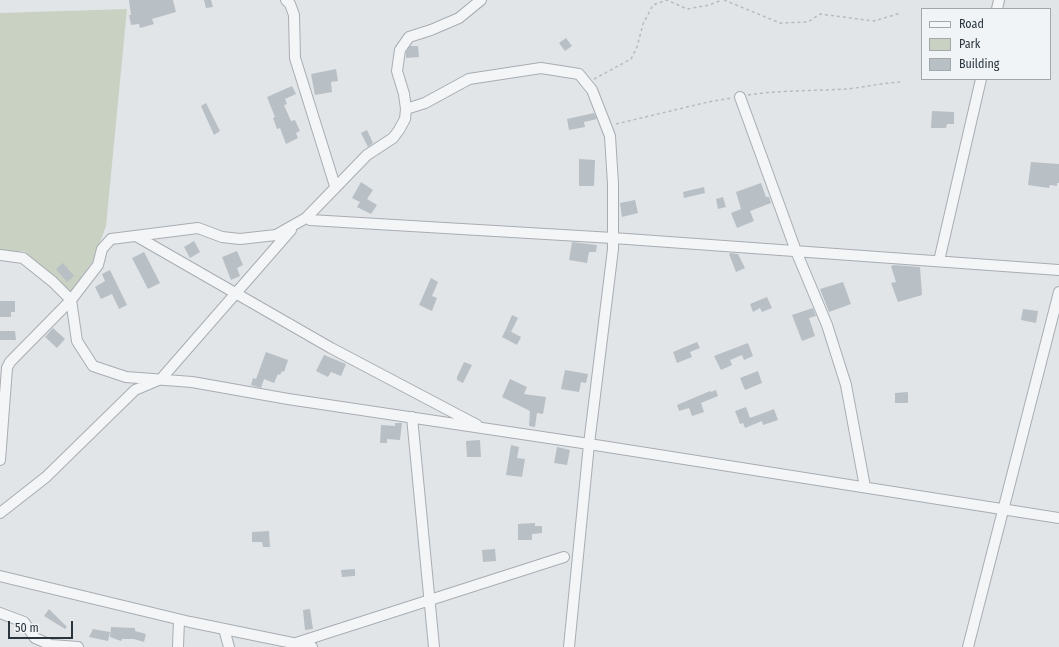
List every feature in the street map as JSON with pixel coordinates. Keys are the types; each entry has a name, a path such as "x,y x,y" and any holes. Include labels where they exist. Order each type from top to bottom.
{"street":[{"path":"286,0 290,4 294,15 295,58 335,186"},
{"path":"0,513 46,477 135,390 161,379 294,226 314,210 335,186 367,155 393,138 404,119 406,109 404,94 397,71 400,50 409,37 431,30 459,18 481,0"},
{"path":"406,109 425,103 469,79 485,78 517,70 541,68 561,70 578,74 592,90 610,136 613,238 589,444 569,647"},
{"path":"939,261 981,80"},
{"path":"740,97 796,251 827,325 846,385 865,487"},
{"path":"310,220 613,238 1059,270"},
{"path":"0,460 4,368 18,352 71,300 98,265 102,249 109,241 114,238 198,228 222,237 240,239 276,235 294,226"},
{"path":"136,236 331,348 486,430"},
{"path":"0,255 23,258 48,278 71,300 77,341 93,366 126,377 161,379 412,417 486,430 589,444 1059,518"},
{"path":"968,647 1059,292"},
{"path":"412,417 434,647"},
{"path":"294,645 564,557"},
{"path":"0,576 179,620 294,645 312,647"},
{"path":"0,613 24,622 35,638 51,645 78,647"},
{"path":"178,647 179,620"},
{"path":"224,629 229,647"}],"path":[{"path":"586,84 632,59 643,24 653,5 667,0 687,9 709,5 723,0 780,23 808,22 820,14 874,21 901,13"},
{"path":"606,126 708,102 740,97 782,91 849,89 878,83 900,82"}],"green space":[{"path":"127,9 106,226 93,261 70,293 24,251 0,253 0,13"}],"building":[{"path":"129,0 173,0 176,12 152,19 154,24 140,28 139,24 131,25"},
{"path":"204,0 211,0 213,7 206,8"},
{"path":"566,38 572,46 565,51 559,43"},
{"path":"410,46 418,46 419,57 406,58 406,52"},
{"path":"336,69 338,81 331,82 332,92 315,95 311,74"},
{"path":"292,86 296,94 285,99 287,104 284,105 291,121 295,120 300,131 296,133 298,138 286,144 280,128 277,129 273,118 275,117 267,97"},
{"path":"206,103 220,131 214,135 201,106"},
{"path":"932,111 954,112 954,124 947,124 946,128 931,128"},
{"path":"594,113 597,119 584,122 585,127 569,130 567,119"},
{"path":"367,130 373,143 368,147 361,133"},
{"path":"579,159 595,160 594,186 579,186"},
{"path":"1031,162 1059,164 1059,183 1057,183 1057,186 1050,185 1049,188 1028,185"},
{"path":"361,182 373,190 367,199 377,205 371,214 357,207 360,202 352,198"},
{"path":"761,183 766,197 769,197 771,203 750,211 754,221 737,228 731,213 741,209 736,192"},
{"path":"704,187 705,193 684,198 683,192"},
{"path":"723,197 726,207 718,209 716,199"},
{"path":"635,200 638,213 622,217 620,203"},
{"path":"194,241 200,252 190,258 184,247"},
{"path":"572,242 597,245 596,252 589,252 587,263 569,260"},
{"path":"237,251 243,265 237,268 240,276 231,280 222,257"},
{"path":"144,252 160,283 148,289 132,258"},
{"path":"729,254 738,254 745,268 736,272"},
{"path":"63,263 74,276 67,282 56,269"},
{"path":"891,266 920,267 922,295 898,302 891,283 896,282"},
{"path":"110,270 127,305 119,309 112,294 101,299 95,287 105,281 102,274"},
{"path":"431,278 438,282 432,296 437,298 432,311 419,305"},
{"path":"843,282 851,304 829,312 820,289"},
{"path":"767,297 772,308 762,312 760,308 753,312 750,304"},
{"path":"0,301 15,301 15,312 11,312 11,317 0,317"},
{"path":"813,308 816,316 809,318 815,336 802,341 792,315"},
{"path":"1023,309 1038,311 1036,323 1021,320"},
{"path":"512,315 518,318 511,332 506,329"},
{"path":"53,328 65,339 57,348 45,337"},
{"path":"506,329 521,337 517,345 502,337"},
{"path":"0,331 15,331 16,340 0,340"},
{"path":"697,342 700,348 690,352 692,357 677,363 673,352"},
{"path":"748,343 753,356 744,360 742,355 730,360 732,365 721,370 714,356"},
{"path":"266,352 288,360 284,372 282,371 280,375 278,374 274,383 264,379 261,388 251,385 253,378 256,379"},
{"path":"324,355 346,364 341,376 331,372 328,377 316,371"},
{"path":"464,362 472,365 463,383 457,380 457,377"},
{"path":"565,370 588,374 586,383 581,382 579,392 561,389"},
{"path":"758,371 762,383 745,390 740,378"},
{"path":"510,379 527,387 524,394 546,397 543,414 537,413 535,427 529,426 530,411 502,397"},
{"path":"716,390 718,396 701,403 704,412 692,416 689,408 679,411 677,405 710,391"},
{"path":"908,392 908,403 895,403 895,393"},
{"path":"746,407 750,418 774,409 778,420 763,425 762,421 745,428 743,423 740,424 735,411"},
{"path":"395,423 402,423 400,440 387,439 387,443 380,443 381,425 395,426"},
{"path":"480,440 481,457 467,457 466,441"},
{"path":"511,445 519,447 517,458 525,459 522,477 506,475"},
{"path":"557,447 570,450 567,465 554,463"},
{"path":"535,523 535,526 542,526 542,533 532,534 532,540 518,540 518,524"},
{"path":"269,531 270,547 263,547 262,542 252,542 252,532"},
{"path":"495,549 496,561 483,562 482,550"},
{"path":"355,569 355,576 342,577 341,570"},
{"path":"49,609 67,627 65,629 44,616"},
{"path":"310,609 313,629 305,630 303,610"},
{"path":"111,627 135,628 135,631 146,634 144,642 134,639 122,639 121,641 110,637"},
{"path":"93,629 110,632 108,641 89,637"}]}
